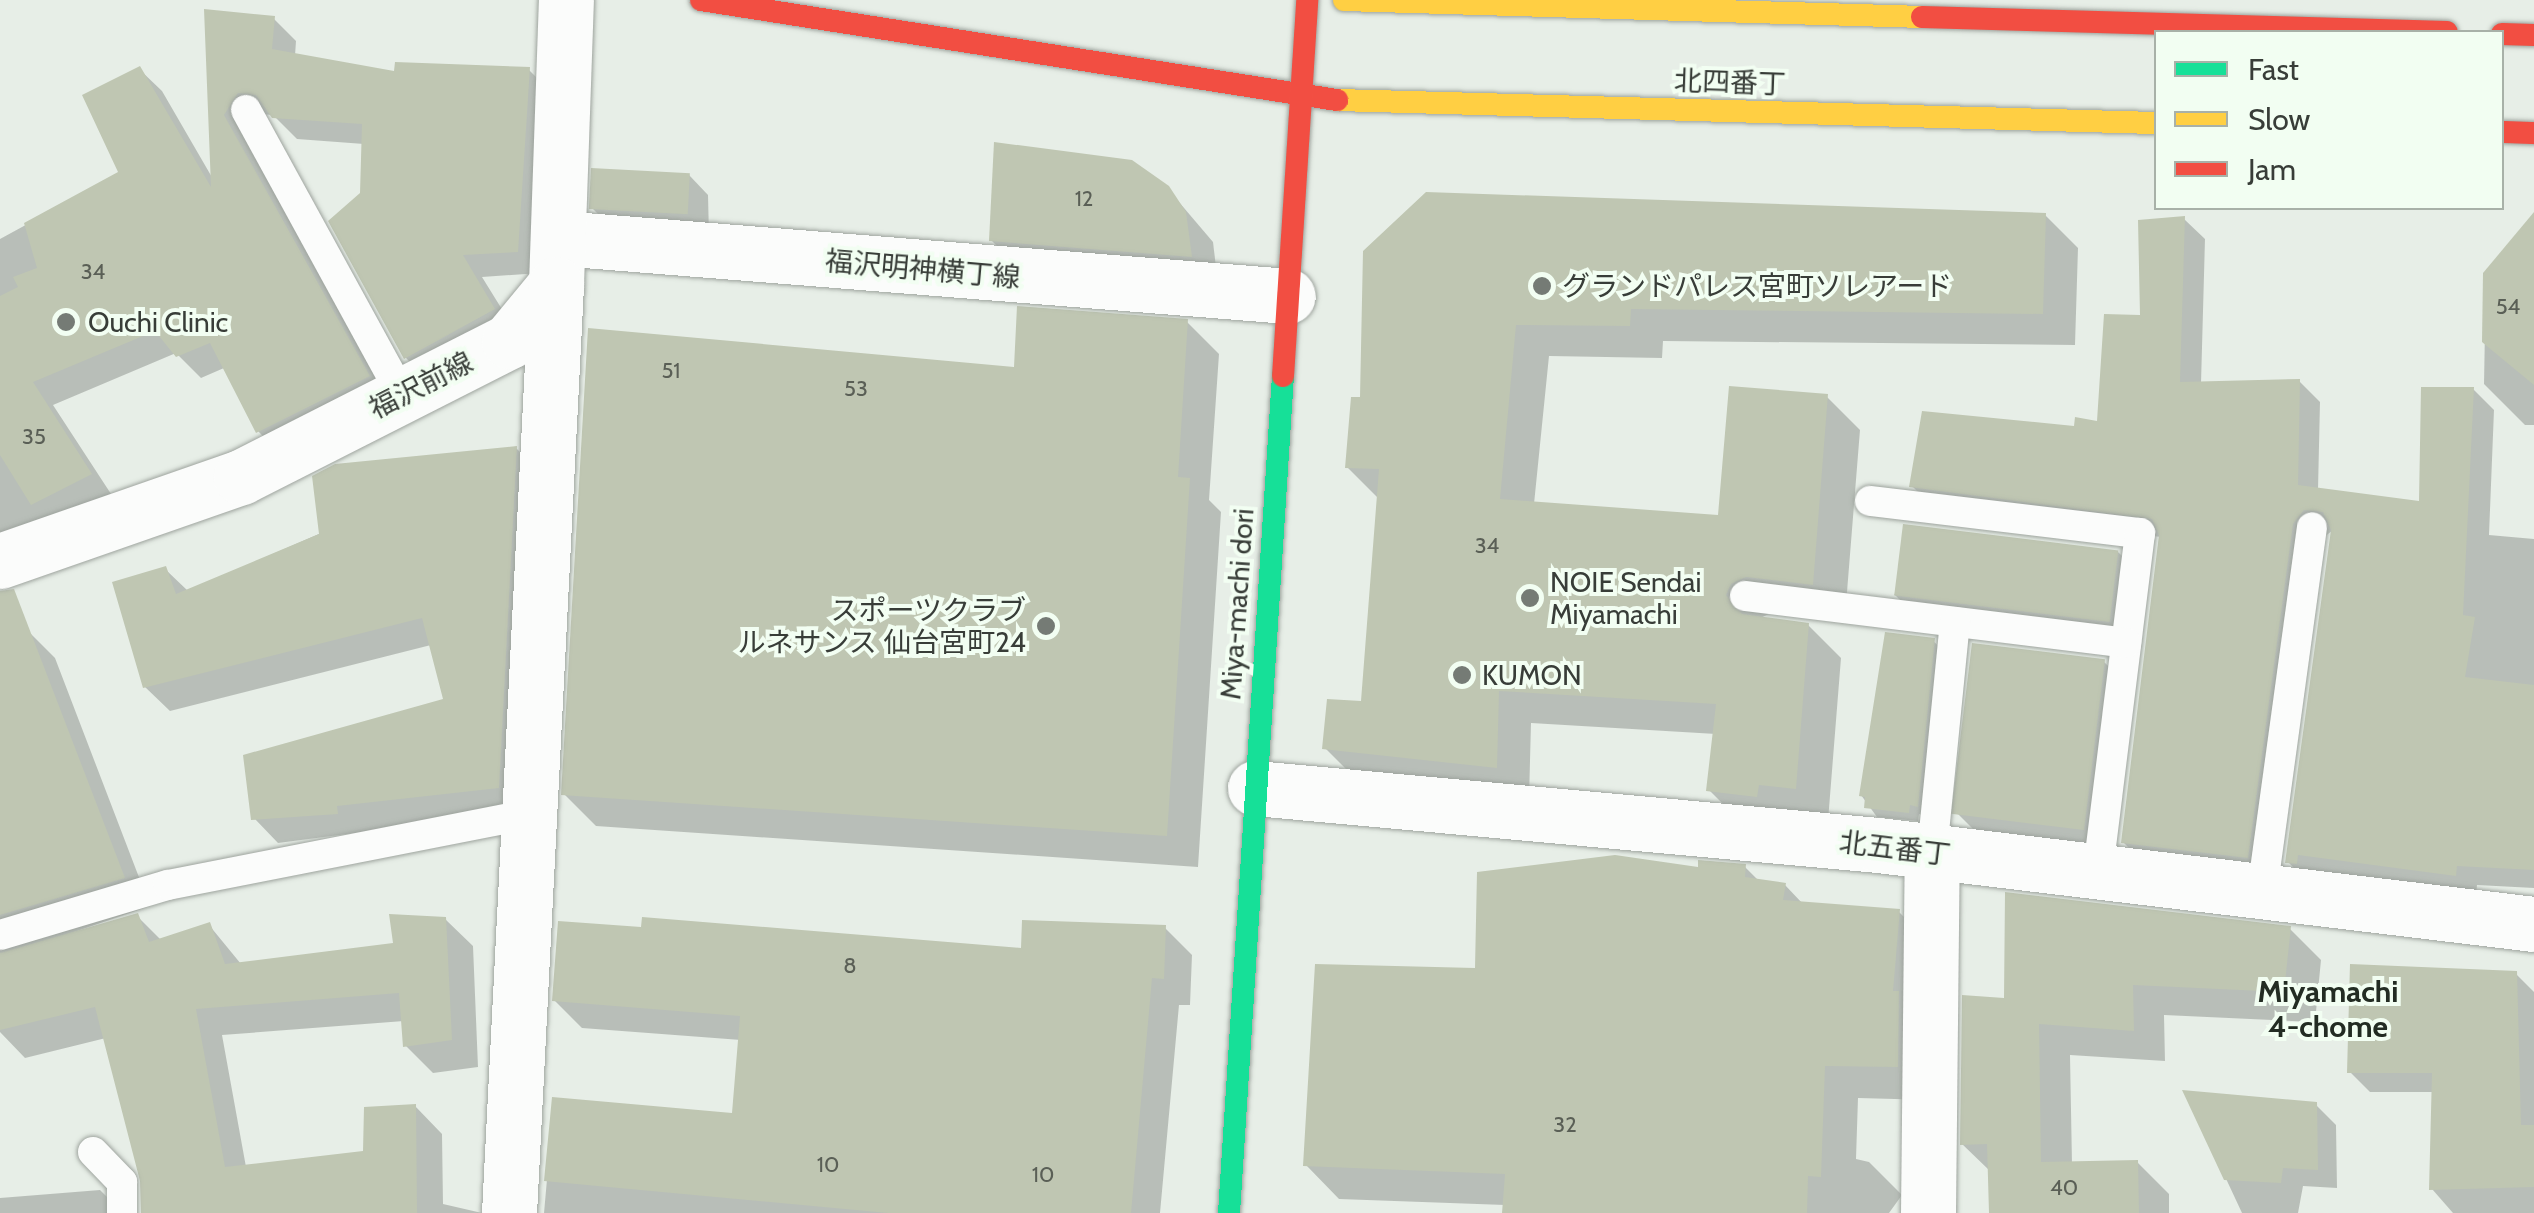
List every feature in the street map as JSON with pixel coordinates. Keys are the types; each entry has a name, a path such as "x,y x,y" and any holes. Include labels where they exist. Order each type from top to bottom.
{"street":[{"path":"510,1213 558,261 566,0"},
{"name":"北四番丁","path":"702,0 1302,99 2154,123"},
{"name":"Miya-machi dori","path":"1229,1213 1308,0"},
{"path":"1344,0 2378,30"},
{"path":"2504,34 2534,35"},
{"path":"2504,132 2534,133"},
{"name":"福沢明神横丁線","path":"558,261 1288,296"},
{"name":"福沢前線","path":"0,561 241,477 509,341 558,261"},
{"name":"北五番丁","path":"1255,788 1932,852 2534,924"},
{"path":"1928,1213 1932,852"}],"lane":[{"path":"246,110 402,395"},
{"path":"1870,500 2140,533 2098,872"},
{"path":"2262,892 2312,527"},
{"path":"1744,596 2126,643"},
{"path":"1932,852 1955,622"},
{"path":"0,935 168,884 531,814"},
{"path":"93,1152 122,1182 122,1213"}],"building":[{"path":"204,9 275,16 272,49 394,71 395,62 530,67 518,252 463,255 495,309 404,359 328,221 360,193 362,124 272,118 256,95 238,93 224,115 370,376 256,433 210,343 176,357 155,331 33,382 92,474 31,505 0,455 0,296 18,287 13,277 37,268 24,223 118,172 82,95 140,66 211,187"},
{"path":"994,142 1132,160 1169,186 1186,212 1192,257 989,241"},
{"path":"591,168 690,173 688,214 589,209"},
{"path":"1426,192 2046,213 2043,314 1631,309 1630,326 1516,325 1500,499 1718,515 1729,386 1828,394 1813,585 1746,577 1731,584 1726,595 1742,614 1809,623 1796,789 1759,785 1757,797 1706,791 1716,704 1499,691 1497,768 1322,749 1327,699 1361,701 1379,469 1345,468 1351,397 1360,397 1363,251"},
{"path":"2534,212 2534,385 2482,342 2483,273"},
{"path":"2185,216 2180,382 2300,379 2298,485 2419,501 2421,387 2474,387 2463,615 2475,617 2465,677 2534,685 2534,870 2457,866 2456,876 2298,855 2297,864 2285,863 2331,530 2323,512 2304,510 2293,524 2248,858 2121,843 2159,535 2152,519 1909,487 1922,411 2074,426 2075,417 2097,421 2104,314 2140,315 2138,220"},
{"path":"1017,306 1188,319 1178,477 1190,478 1167,836 561,795 588,328 1014,367"},
{"path":"517,446 499,788 337,806 338,814 251,820 243,755 443,699 422,618 143,688 112,582 166,566 176,594 319,534 312,476 335,464"},
{"path":"1903,524 2118,550 2110,622 1894,595"},
{"path":"14,589 125,878 0,915 0,591"},
{"path":"1885,632 1935,638 1918,807 1910,805 1909,813 1864,808 1865,797 1859,796"},
{"path":"1972,643 2105,659 2084,830 1951,814"},
{"path":"1615,855 1698,867 1698,860 1746,864 1745,877 1786,883 1783,900 1900,909 1893,991 1899,991 1898,1067 1825,1066 1821,1177 1808,1176 1807,1213 1502,1213 1505,1174 1303,1166 1315,964 1475,968 1477,872"},
{"path":"2005,892 2291,926 2284,992 2133,985 2134,1031 2039,1024 2041,1162 2138,1160 2139,1213 1989,1213 1987,1144 1960,1145 1962,995 2004,998"},
{"path":"138,913 149,942 210,922 225,964 393,943 389,914 446,917 452,1040 403,1047 399,993 196,1009 225,1167 363,1151 364,1107 416,1104 417,1213 141,1213 140,1181 95,1007 0,1030 0,953"},
{"path":"642,917 1021,948 1022,920 1166,925 1164,979 1152,978 1131,1213 888,1213 544,1181 552,1097 732,1113 740,1016 552,1001 558,921 641,927"},
{"path":"2350,964 2517,971 2521,1125 2534,1125 2534,1187 2429,1190 2432,1073 2347,1073"},
{"path":"2182,1090 2317,1102 2318,1170 2283,1168 2281,1183 2224,1180"}],"traffic: fast":[{"path":"1229,1213 1283,376"}],"traffic: slow":[{"path":"1344,0 1922,17"},
{"path":"1337,100 2154,123"}],"traffic: jam":[{"path":"701,0 1337,100"},
{"path":"1283,376 1307,0"},
{"path":"1922,17 2377,30"},
{"path":"2504,34 2534,35"},
{"path":"2504,132 2534,133"}],"place":[{"name":"グランドパレス宮町ソレアード","path":"1542,286"},
{"name":"Ouchi Clinic","path":"66,322"},
{"name":"NOIE Sendai Miyamachi","path":"1530,598"},
{"name":"スポーツクラブ ルネサンス 仙台宮町24","path":"1046,626"},
{"name":"KUMON","path":"1462,675"}],"district":[{"name":"Miyamachi 4-chome","path":"2328,1009"}]}
